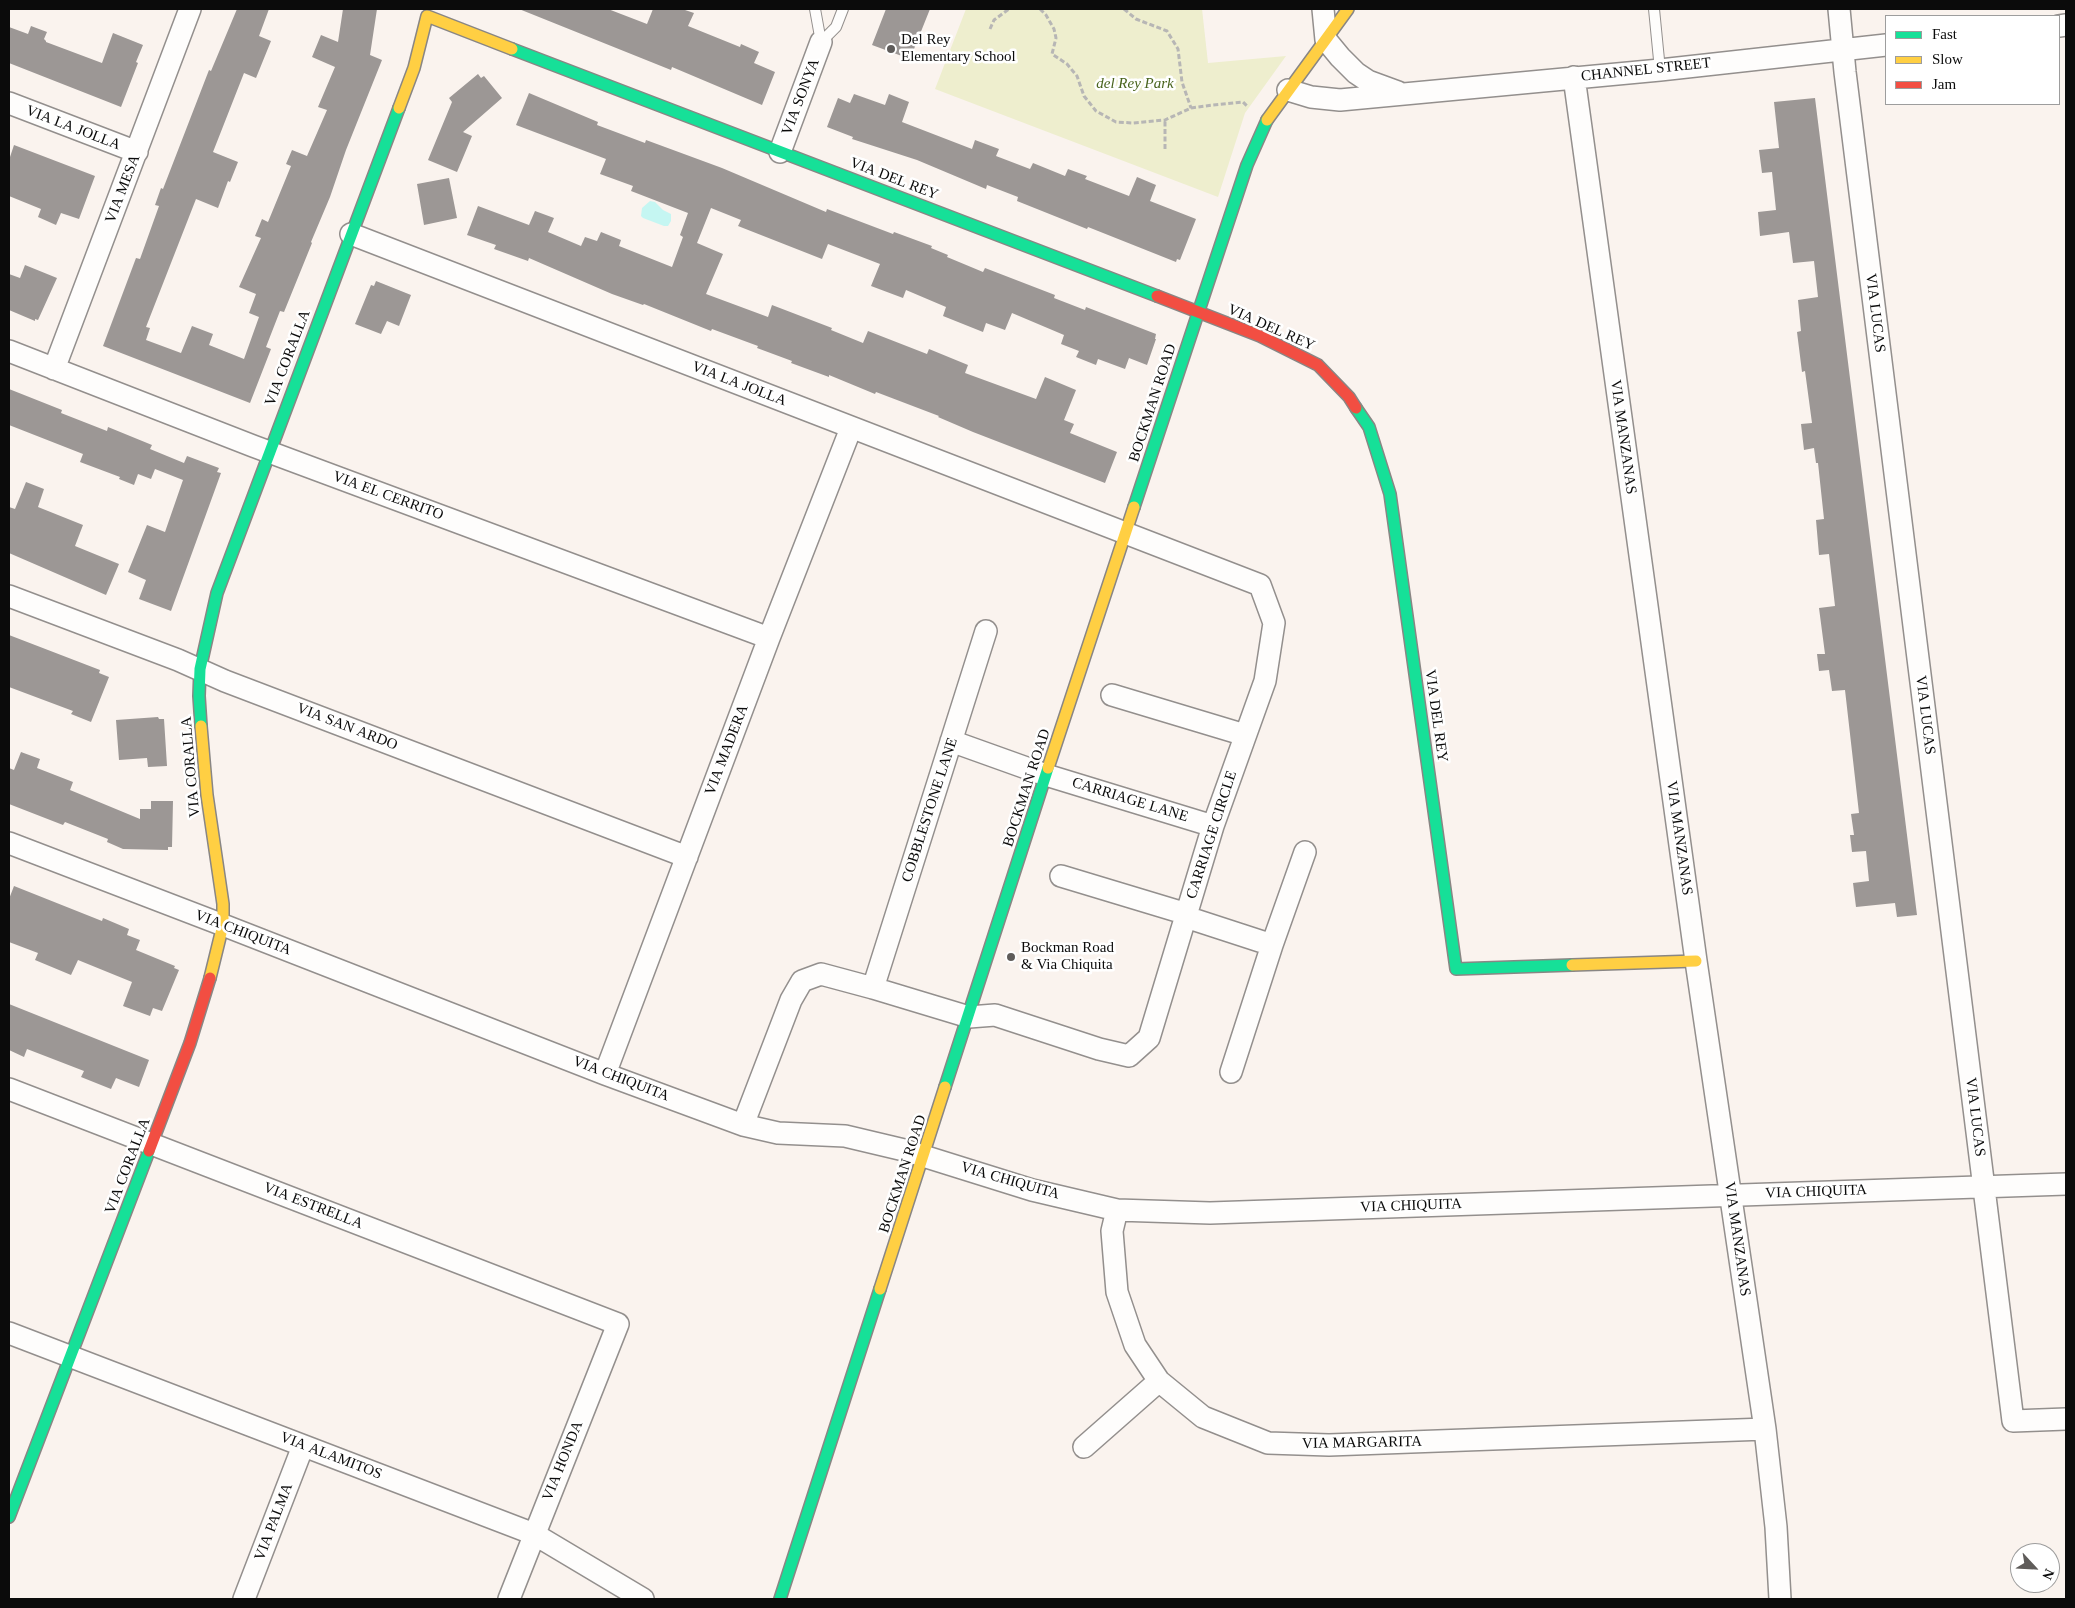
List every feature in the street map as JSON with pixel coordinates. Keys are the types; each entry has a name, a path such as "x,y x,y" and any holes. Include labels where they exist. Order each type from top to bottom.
{"street":[{"name":"VIA MESA","path":"54,369 190,9"},
{"path":"1323,9 1326,40"},
{"name":"BOCKMAN ROAD","path":"780,1599 1046,775 1247,165 1266,121 1348,9"},
{"name":"VIA LUCAS","path":"1839,9 1842,50 2013,1421 2066,1419"},
{"name":"VIA DEL REY","path":"427,16 1260,336 1318,366 1349,396 1369,427 1390,494 1456,969 1696,960"},
{"name":"VIA CORALLA","path":"9,1517 153,1144 190,1043 218,951 223,924 222,896 207,795 199,696 200,669 217,593 414,68 427,16"},
{"name":"CHANNEL STREET","path":"1326,40 1356,73 1368,81 1405,95"},
{"name":"VIA SONYA","path":"780,152 821,42"},
{"name":"CHANNEL STREET","path":"1288,90 1311,98 1340,100 1660,70 1885,45"},
{"name":"VIA MANZANAS","path":"1574,78 1696,960 1765,1429 1776,1527 1780,1599"},
{"name":"VIA LA JOLLA","path":"9,103 137,152"},
{"name":"VIA LA JOLLA","path":"351,234 851,428 1126,532"},
{"name":"VIA EL CERRITO","path":"9,351 269,452 769,638"},
{"name":"VIA MADERA","path":"605,1074 769,638 851,428"},
{"name":"CARRIAGE CIRCLE","path":"969,1017 995,1015 1098,1049 1128,1056 1149,1038 1213,826 1265,681 1274,623 1260,585 1126,532"},
{"name":"VIA SAN ARDO","path":"9,596 200,669 226,681 687,856"},
{"name":"COBBLESTONE LANE","path":"873,988 986,631"},
{"path":"1112,695 1245,736"},
{"name":"CARRIAGE LANE","path":"952,741 1046,775 1213,826"},
{"name":"VIA CHIQUITA","path":"9,844 223,924 605,1074 743,1124 778,1134 845,1136 924,1156 1032,1190 1117,1210 1210,1213 2066,1184"},
{"path":"1231,1072 1272,945 1305,852"},
{"path":"1061,876 1186,915 1272,945"},
{"path":"743,1124 791,1000 802,981 821,974 969,1017"},
{"name":"VIA ESTRELLA","path":"9,1089 618,1324"},
{"name":"VIA MARGARITA","path":"1117,1210 1112,1232 1117,1292 1135,1344 1159,1381 1203,1417 1268,1442 1330,1445 1765,1429"},
{"name":"VIA HONDA","path":"509,1599 618,1324"},
{"name":"VIA ALAMITOS","path":"9,1333 534,1534 643,1599"},
{"path":"1084,1447 1159,1381"},
{"name":"VIA PALMA","path":"244,1599 303,1446"}],"lane":[{"path":"815,9 821,42"},
{"path":"821,42 836,26 843,9"},
{"path":"1654,9 1660,70"}],"path":[{"path":"990,29 994,20 1009,9"},
{"path":"1040,9 1054,28 1056,38 1052,54 1067,64 1077,76 1084,96 1096,111 1116,122 1133,123 1166,120 1192,108 1243,102 1266,121"},
{"path":"1124,9 1136,19 1166,31 1178,49 1182,82 1192,108"},
{"path":"1165,149 1166,120"}],"green space":[{"name":"del Rey Park","path":"966,9 1202,9 1208,63 1286,56 1245,113 1218,197 935,89"}],"water":[{"path":"650,201 655,202 663,210 671,214 671,221 668,226 641,216 642,208"}],"building":[{"path":"237,9 269,9 259,36 271,41 256,78 244,73 213,152 238,162 230,182 228,181 218,208 196,199 146,327 150,328 146,340 181,353 192,326 213,334 209,345 244,359 259,317 249,313 256,294 239,287 261,238 255,236 262,219 268,222 291,166 286,164 292,150 307,156 327,110 318,107 335,67 312,57 321,35 338,42 343,9 377,9 370,55 382,60 312,243 284,312 280,311 266,347 271,349 250,403 103,346 136,258 140,259 159,206 155,205 161,188 163,189 209,70 211,71"},
{"path":"519,9 608,9 647,24 653,9 682,9 694,13 688,26 740,47 741,44 759,52 754,63 775,72 762,105 672,67 671,70"},
{"path":"886,9 930,9 910,59 872,45"},
{"path":"31,26 47,32 44,39 46,42 102,63 113,33 143,45 121,107 9,63 9,27 28,34"},
{"path":"478,74 481,78 484,76 502,98 463,132 472,136 457,172 428,160 452,102 449,98"},
{"path":"529,93 598,122 597,125 645,143 646,140 722,168 826,212 827,209 893,234 894,232 932,246 931,248 948,255 947,257 983,272 985,268 1055,295 1054,298 1085,310 1086,307 1156,334 1147,365 1129,358 1125,369 1098,359 1096,365 1076,357 1079,351 1061,344 1064,335 1012,313 1005,330 986,323 983,332 943,316 946,307 906,290 903,298 871,286 880,264 828,244 822,259 738,226 741,220 711,208 697,243 723,254 706,294 768,317 772,305 832,328 831,330 863,343 868,331 927,354 929,349 968,365 965,373 1036,399 1045,377 1076,390 1064,420 1074,424 1070,433 1117,452 1105,483 973,432 939,416 876,392 875,394 829,375 829,377 791,363 792,361 757,348 758,346 712,329 711,331 644,304 612,294 529,258 528,261 494,249 496,245 467,235 478,206 529,225 535,211 554,218 548,232 581,246 585,237 597,241 601,232 621,240 619,246 672,267 683,237 680,235 688,213 631,191 633,186 600,174 606,159 516,125"},
{"path":"854,94 885,105 889,94 909,102 902,122 972,149 975,140 999,149 996,156 1030,169 1033,163 1065,176 1068,169 1087,176 1085,179 1129,196 1137,177 1156,185 1150,201 1196,219 1180,260 1177,259 1176,262 1088,227 1087,229 1017,201 1018,197 987,185 986,189 917,160 852,139 853,137 827,127 838,98 850,103"},
{"path":"1815,98 1917,915 1897,917 1895,903 1856,907 1853,883 1869,881 1866,851 1852,852 1850,835 1854,835 1851,814 1859,813 1845,690 1832,691 1829,670 1819,671 1817,654 1825,654 1819,608 1835,606 1829,554 1819,555 1816,520 1824,519 1818,463 1816,463 1814,448 1804,450 1801,424 1812,423 1805,371 1802,372 1797,332 1801,331 1798,300 1818,297 1814,261 1793,263 1789,232 1760,236 1758,212 1776,210 1772,172 1762,173 1759,150 1779,148 1774,102"},
{"path":"14,145 95,176 79,219 61,213 56,225 38,217 41,209 9,196 9,160"},
{"path":"449,178 457,218 424,225 417,184"},
{"path":"25,265 57,278 38,320 35,319 35,321 9,310 9,274 20,278"},
{"path":"376,281 411,295 399,326 387,321 381,334 355,324 371,285 374,286"},
{"path":"9,389 62,410 61,413 107,431 108,427 152,445 150,449 184,463 187,456 219,468 217,472 221,473 171,611 139,599 146,580 128,572 147,525 165,532 183,480 155,469 151,479 138,474 134,485 119,479 120,477 80,462 83,454 9,425"},
{"path":"26,482 44,489 38,507 83,525 75,546 119,564 106,595 9,553 9,507 15,509"},
{"path":"9,635 100,670 99,673 109,677 91,722 71,714 73,711 9,687"},
{"path":"158,717 159,719 164,719 167,766 148,767 147,758 119,760 116,720"},
{"path":"21,752 40,759 37,768 73,782 70,790 140,819 140,809 151,809 151,801 173,801 172,847 168,847 168,850 123,849 107,842 108,839 65,822 63,825 9,804 9,768 14,770"},
{"path":"14,886 102,921 103,918 129,929 127,935 140,940 136,950 175,966 174,968 179,970 162,1011 153,1008 150,1016 123,1006 132,982 78,960 71,975 35,960 38,953 9,942 9,899"},
{"path":"9,1004 149,1060 139,1087 116,1078 111,1089 81,1077 84,1071 27,1049 24,1057 9,1050"}],"traffic: fast":[{"path":"512,49 1157,296"},
{"path":"201,726 200,669 217,593 399,108"},
{"path":"1134,507 1247,165 1267,120"},
{"path":"1356,408 1369,427 1390,494 1456,969 1572,965"},
{"path":"945,1087 1048,768"},
{"path":"9,1517 149,1151"},
{"path":"780,1599 880,1289"}],"traffic: slow":[{"path":"1267,120 1348,9"},
{"path":"399,108 414,68 427,16 512,49"},
{"path":"1048,768 1134,507"},
{"path":"201,726 207,795 223,904 223,925 210,978"},
{"path":"1572,965 1696,961"},
{"path":"880,1289 945,1087"}],"traffic: jam":[{"path":"1157,296 1260,336 1318,365 1349,397 1356,408"},
{"path":"149,1151 190,1043 210,978"}],"place":[{"name":"Del Rey Elementary School","path":"891,49"},
{"name":"Bockman Road & Via Chiquita","path":"1011,957"}]}
